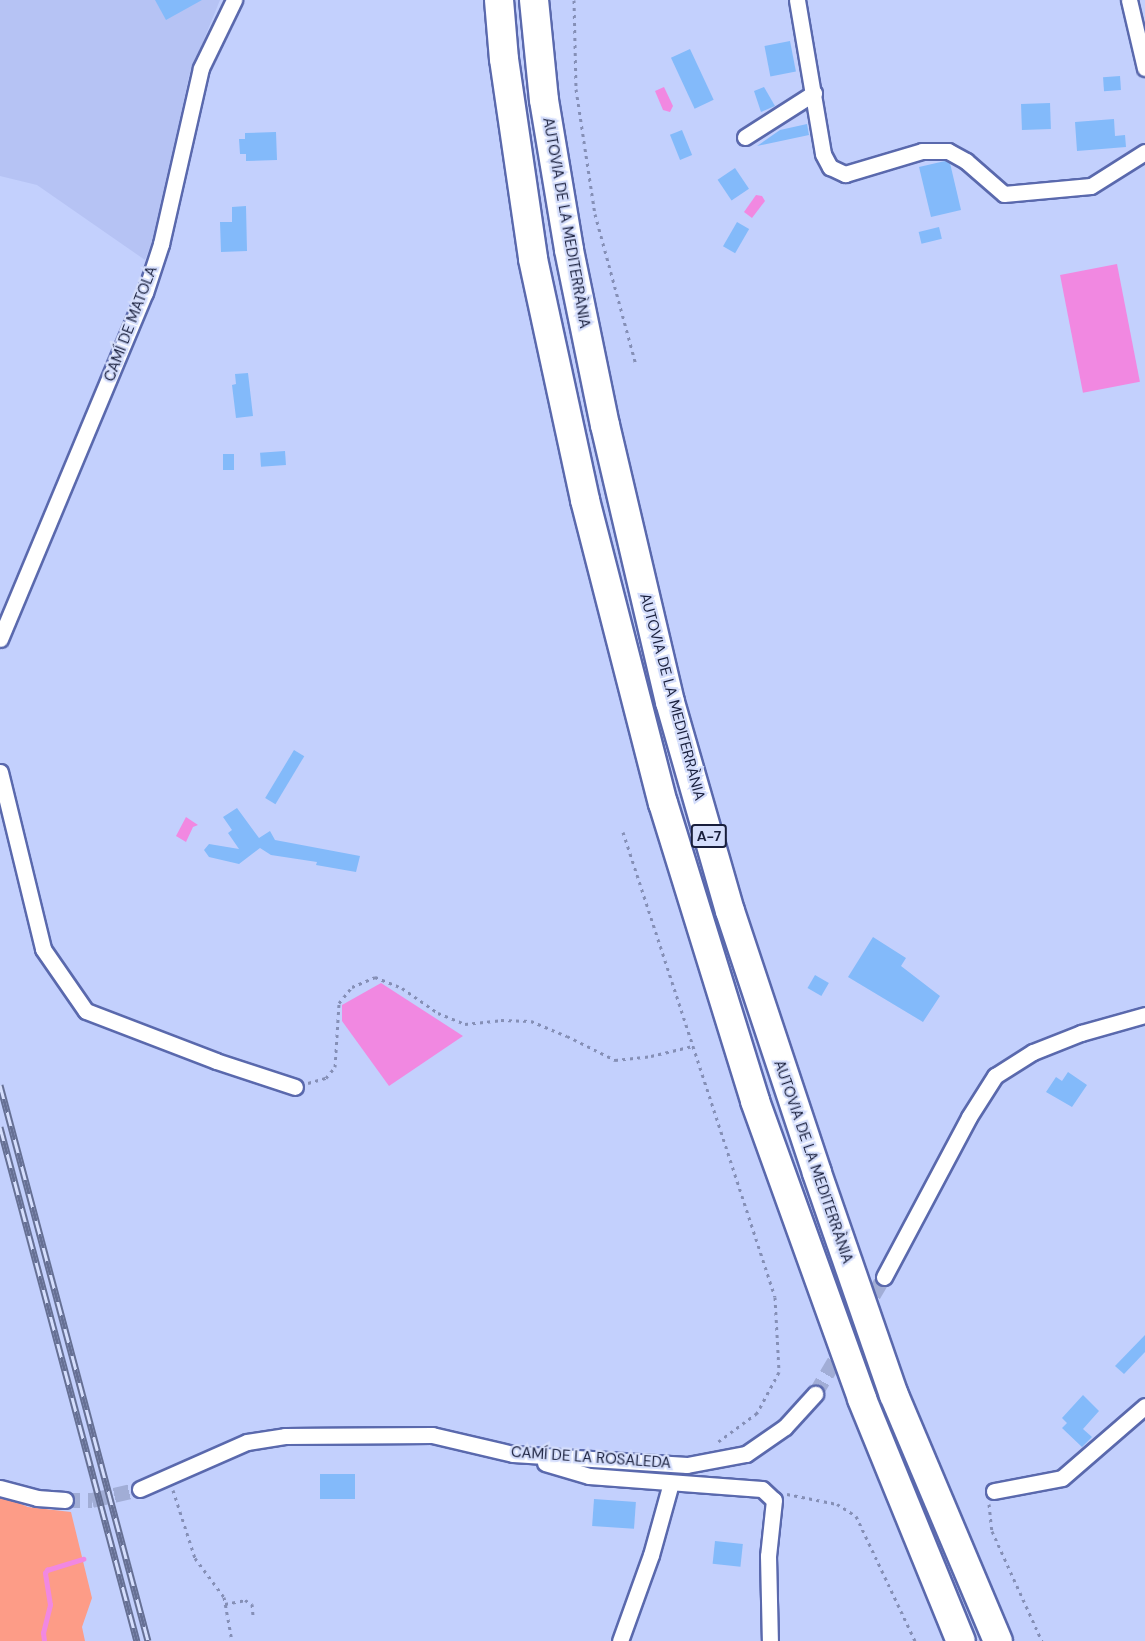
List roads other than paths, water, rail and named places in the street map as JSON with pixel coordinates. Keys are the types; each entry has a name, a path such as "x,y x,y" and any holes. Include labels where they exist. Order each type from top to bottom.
{"highway":[{"name":"A-7","path":"499,0 504,59 533,259 585,500 663,803 759,1112 862,1400 962,1641"},
{"name":"AUTOVIA DE LA MEDITERRÀNIA","path":"534,0 544,100 569,250 605,425 670,702 730,911 846,1259 894,1395 998,1641"}],"street":[{"name":"CAMÍ DE MATOLA","path":"0,639 146,293 161,244 201,68 234,0"},
{"path":"797,0 823,154 830,167 844,174 922,151 948,151 966,161 1004,194 1091,186 1145,152"},
{"path":"1129,0 1145,68"},
{"path":"745,137 814,93"},
{"path":"0,772 43,950 86,1011 216,1061 295,1087"},
{"path":"884,1277 969,1117 995,1076 1034,1052 1081,1033 1145,1015"},
{"name":"CAMÍ DE LA ROSALEDA","path":"140,1489 167,1475 247,1442 285,1436 432,1435 513,1454 687,1465 746,1454 785,1426 814,1394"},
{"path":"994,1491 1062,1478 1145,1406"},
{"path":"513,1454 589,1476 762,1489 774,1500 768,1556 770,1641"},
{"path":"620,1641 651,1555 671,1483"},
{"path":"0,1488 37,1498 64,1500"}],"waterway":[{"path":"44,1641 43,1633 50,1605 45,1573 47,1570 83,1559"}],"tunnel":[{"path":"815,1394 884,1277"},
{"path":"65,1500 92,1500 140,1489"}],"railway":[{"path":"0,1085 148,1641"},
{"path":"0,1127 137,1641"}]}
